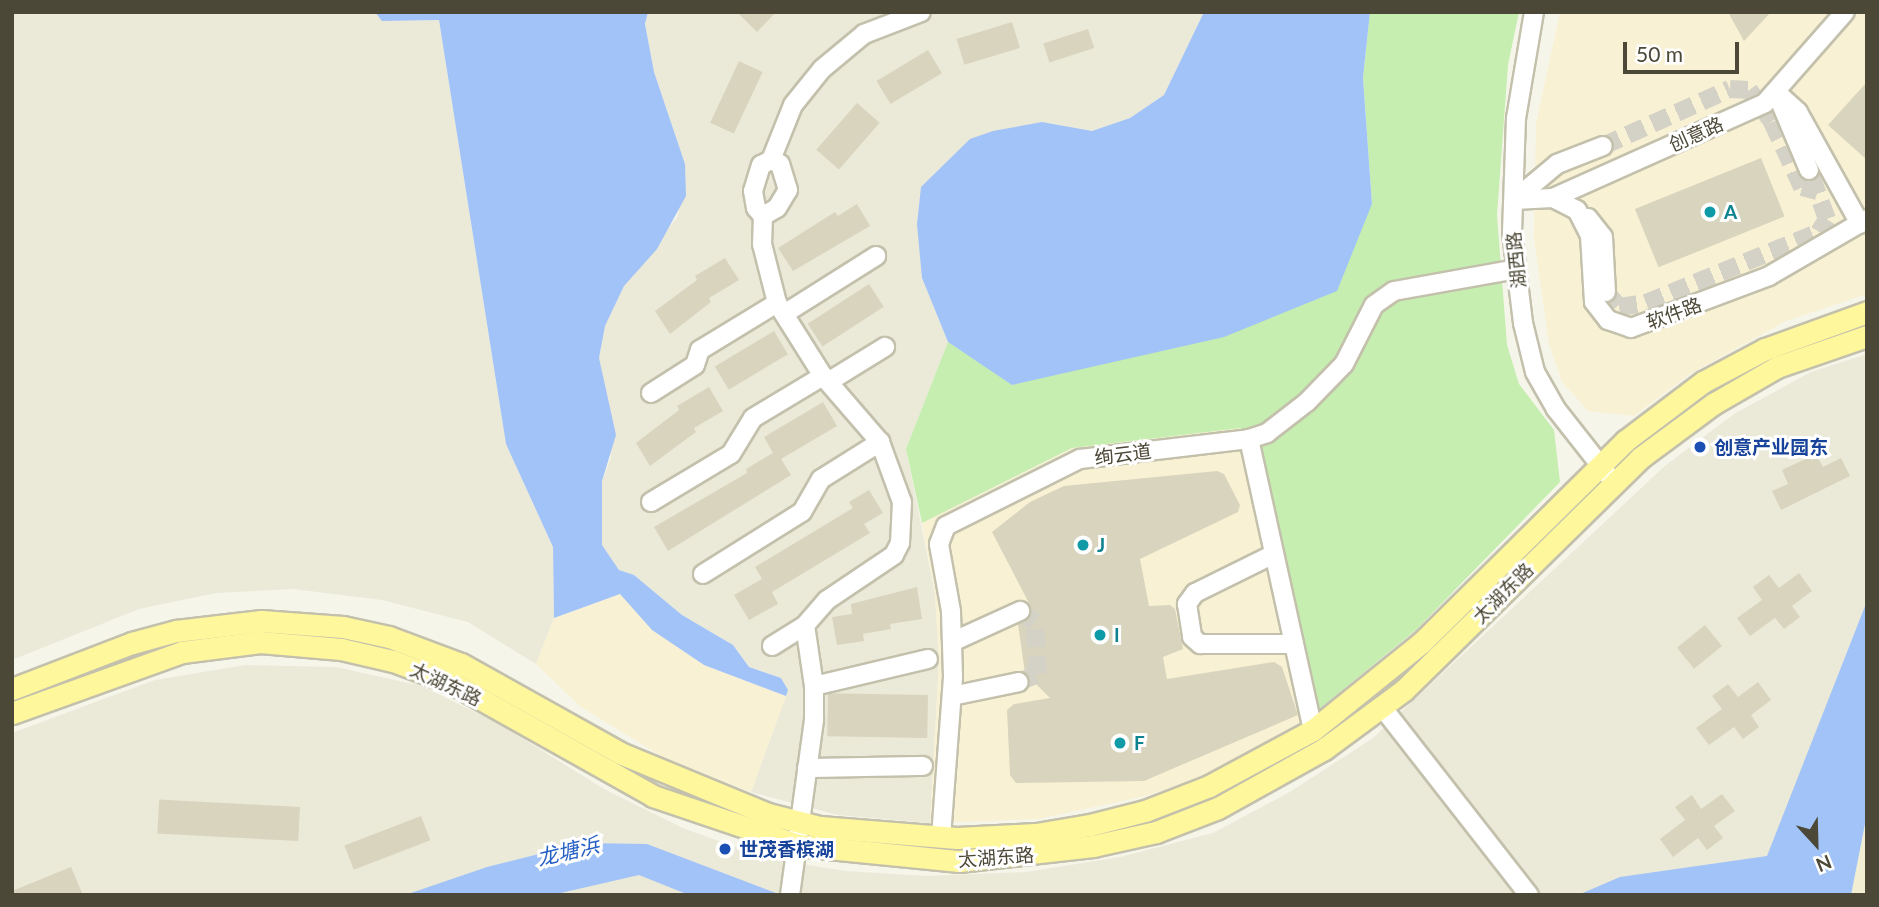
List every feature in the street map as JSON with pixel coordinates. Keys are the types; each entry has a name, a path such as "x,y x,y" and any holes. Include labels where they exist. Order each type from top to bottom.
{"main road":[{"name":"太湖东路","path":"12,689 132,643 176,631 261,621 343,627 389,637 461,664 661,773 800,822 880,834 941,837 1036,834 1145,811 1209,786 1313,730 1422,642 1600,465 1703,382 1765,349 1867,312"},
{"name":"太湖东路","path":"12,713 182,652 260,642 341,649 393,661 452,683 653,796 798,845 959,861 1037,855 1143,835 1218,808 1274,780 1382,707 1614,482 1713,404 1777,368 1867,336"}],"street":[{"path":"772,646 805,625 827,600 885,564 900,543 902,502 880,442 826,379 780,308 764,254 763,216 756,208 755,176 761,165 771,160 793,105 821,69 864,34 922,12"},
{"name":"湖西路","path":"1534,12 1516,118 1516,269 1535,372 1556,409 1614,482"},
{"name":"创意路","path":"1514,200 1553,198 1765,103 1777,93 1845,12"},
{"path":"1777,93 1809,170"},
{"path":"1777,93 1798,112 1863,222"},
{"path":"1514,200 1557,164 1603,146"},
{"path":"763,216 777,208 788,190 780,164 771,160"},
{"path":"1553,198 1591,220 1603,237 1606,292"},
{"name":"软件路","path":"1577,210 1590,236 1594,302 1608,320 1631,328 1769,276 1863,222"},
{"path":"651,393 695,365 700,350 876,256"},
{"name":"绚云道","path":"941,837 952,696 952,642 939,544 946,526 1080,459 1249,439 1267,433 1316,392 1344,364 1374,305 1394,291 1516,269"},
{"path":"651,502 731,454 753,418 885,346"},
{"path":"1249,439 1313,730"},
{"path":"703,574 802,512 821,479 880,442"},
{"path":"1274,554 1195,593 1186,604 1192,637 1200,644 1294,644"},
{"path":"952,642 1020,611"},
{"path":"790,893 807,768 814,686 805,625"},
{"path":"814,686 928,659"},
{"path":"952,696 1020,682"},
{"path":"1382,707 1529,895"},
{"path":"807,768 923,766"}],"shaded area":[{"path":"12,12 375,12 383,21 439,20 506,444 553,547 554,618 536,664 468,622 382,600 293,589 216,593 139,609 12,660"},
{"path":"648,12 1204,12 1164,95 1130,118 1092,131 1042,122 970,139 922,278 948,342 906,449 935,594 939,662 930,823 838,815 751,792 788,690 781,678 749,667 733,645 682,615 634,575 619,570 602,545 602,481 611,457 599,358 605,326 624,286 678,216 685,164 654,72 645,24"},
{"path":"1560,12 1867,12 1867,294 1786,321 1690,374 1634,416 1588,411 1562,382 1549,344 1534,239 1536,123"},
{"path":"1867,354 1867,601 1753,895 12,895 12,733 155,680 245,665 336,667 422,686 501,725 604,789 685,829 770,859 845,871 927,876 1026,872 1120,857 1213,833 1290,792 1373,738 1666,465 1734,414 1811,372"},
{"path":"1241,428 1307,719 1211,773 1150,795 1038,819 930,823 939,662 935,594 922,523 1072,448"},
{"path":"620,594 652,630 704,665 786,696 751,792 666,759 581,707 536,664 554,618"},
{"path":"1867,814 1867,895 1851,895 1866,817"}],"green space":[{"path":"1370,12 1519,12 1508,65 1497,215 1507,345 1519,384 1554,430 1560,482 1417,629 1307,719 1241,428 1072,448 922,523 906,449 948,342 1013,385 1372,204 1363,78"}],"water":[{"path":"375,12 648,12 645,24 654,72 685,164 686,196 657,249 624,286 605,326 599,358 616,435 602,481 602,545 619,570 634,575 682,615 733,645 749,667 781,678 788,690 786,696 704,665 652,630 620,594 554,618 553,547 506,444 439,20 382,21"},
{"path":"1204,12 1370,12 1363,78 1372,204 1337,291 1224,337 1012,385 948,342 922,278 917,224 921,187 970,139 993,131 1042,122 1092,131 1130,118 1164,95"},
{"path":"1867,601 1867,814 1851,895 1578,895 1620,877 1767,856"},
{"name":"龙塘浜","path":"583,843 647,844 781,895 689,895 639,875 552,895 405,895 487,867"}],"building":[{"path":"737,12 776,12 757,32"},
{"path":"1728,12 1771,12 1744,41"},
{"path":"1012,22 1020,48 964,65 957,39"},
{"path":"1088,29 1094,48 1049,63 1043,44"},
{"path":"928,50 942,73 890,104 877,81"},
{"path":"739,61 763,72 734,134 710,123"},
{"path":"1867,82 1867,160 1828,125"},
{"path":"857,103 880,123 839,169 816,150"},
{"name":"A","path":"1761,158 1785,216 1659,267 1635,209"},
{"path":"857,204 870,226 793,271 778,248 835,212 838,216"},
{"path":"725,258 739,280 709,298 711,302 670,334 655,311 697,280 695,276"},
{"path":"869,284 884,307 822,346 808,324"},
{"path":"774,331 788,354 729,390 715,367"},
{"path":"709,387 723,411 694,428 696,432 650,466 636,443 679,410 677,406"},
{"path":"823,402 837,426 781,459 791,475 668,551 654,527 747,473 746,469 773,453 764,437"},
{"path":"1816,454 1823,467 1841,458 1850,476 1781,510 1772,491 1788,484 1782,470"},
{"path":"1217,471 1224,474 1240,505 1238,512 1140,559 1149,606 1170,605 1175,609 1183,649 1163,657 1167,679 1274,662 1282,667 1298,715 1144,781 1016,783 1010,775 1007,710 1014,704 1050,698 1025,673 1018,624 1029,618 1031,607 992,532 1030,502 1064,486"},
{"path":"869,490 883,513 864,524 870,533 772,592 778,604 749,620 734,595 762,579 755,567 853,508 849,502"},
{"path":"1799,573 1812,591 1792,606 1800,617 1784,629 1775,618 1750,636 1737,618 1762,600 1753,587 1769,575 1779,588"},
{"path":"917,587 922,619 890,624 891,629 863,634 864,641 837,645 832,617 852,614 851,604"},
{"path":"1705,625 1722,646 1694,669 1677,648"},
{"path":"1758,682 1771,700 1751,715 1759,727 1743,739 1734,727 1709,745 1696,728 1722,709 1712,696 1728,684 1738,697"},
{"path":"828,693 928,695 927,738 827,736"},
{"path":"1722,794 1735,811 1714,826 1723,838 1707,850 1698,838 1673,857 1660,839 1685,820 1675,807 1692,795 1701,809"},
{"path":"159,800 300,807 298,841 157,834"},
{"path":"421,816 430,840 354,870 344,845"},
{"path":"71,867 83,895 12,895 12,891"}],"tunnel":[{"path":"1603,146 1730,89 1749,90 1772,122 1802,187 1817,191"},
{"path":"1606,292 1619,307 1646,303 1819,232 1827,219 1809,170"},
{"path":"1019,682 1038,674 1035,622 1020,611"}],"place":[{"name":"A","path":"1710,212"},
{"name":"创意产业园东","path":"1700,447"},
{"name":"J","path":"1083,545"},
{"name":"I","path":"1100,635"},
{"name":"F","path":"1120,743"},
{"name":"世茂香槟湖","path":"725,849"}]}
